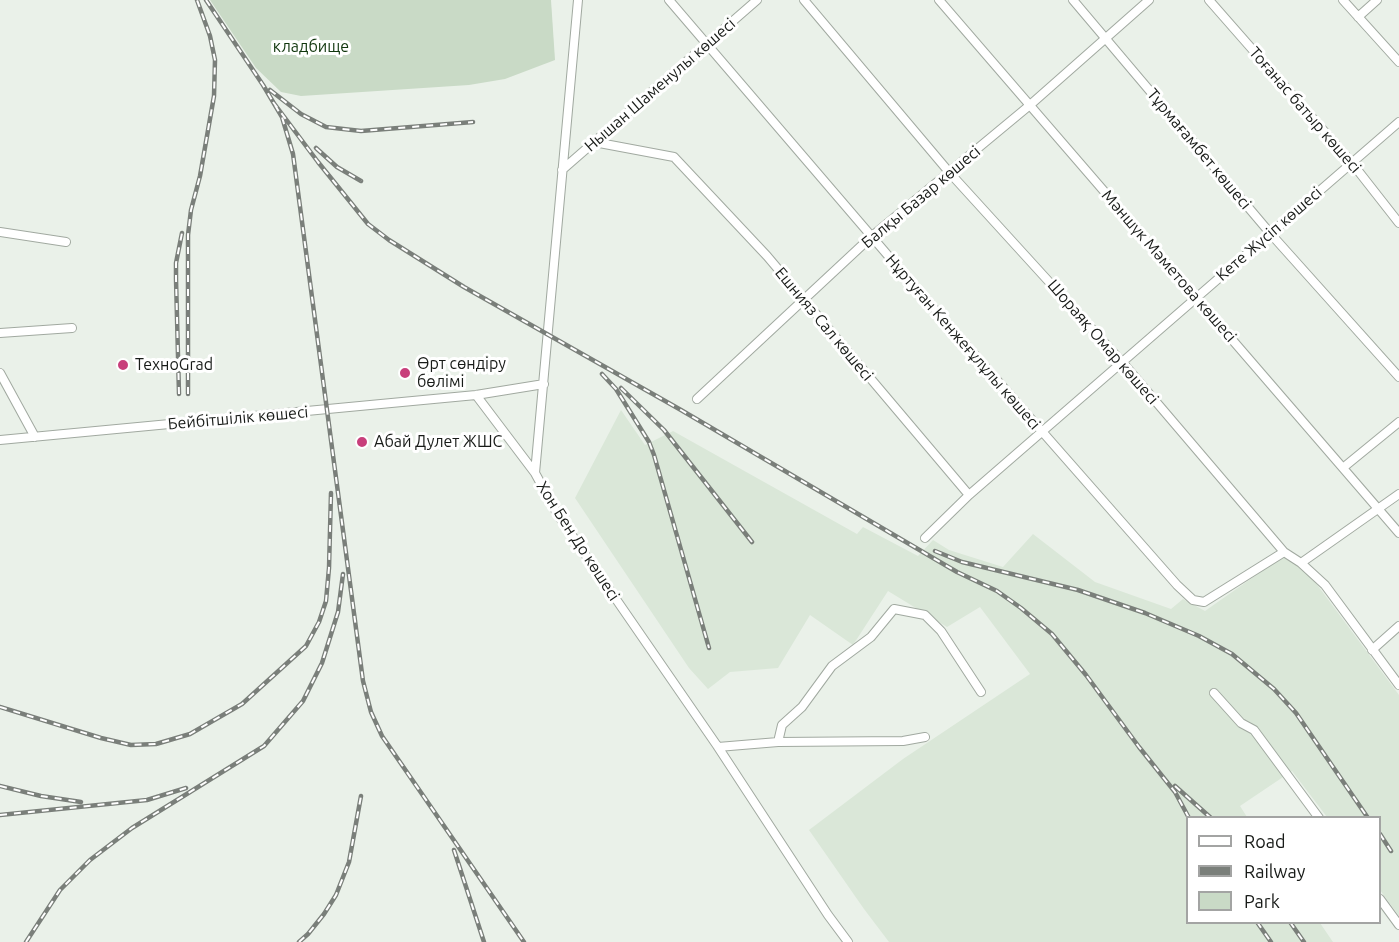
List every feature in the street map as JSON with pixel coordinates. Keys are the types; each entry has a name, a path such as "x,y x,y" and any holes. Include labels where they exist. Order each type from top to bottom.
{"street":[{"name":"Хон Бен До көшесі","path":"578,0 535,473 558,515 718,747 848,942"},
{"name":"Нұртуған Кенжеғұлұлы көшесі","path":"669,0 1041,432 1177,585 1193,600 1204,602 1284,552"},
{"name":"Нышан Шаменулы көшесі","path":"562,170 757,0"},
{"name":"Шораяқ Омар көшесі","path":"804,0 950,172 1123,363 1284,552 1302,563 1325,585 1399,685"},
{"name":"Мәншүк Мәметова көшесі","path":"939,0 1399,533"},
{"name":"Тұрмағамбет көшесі","path":"1073,0 1270,233 1399,376"},
{"name":"Балқы Базар көшесі","path":"697,399 872,236 1030,105 1149,0"},
{"name":"Тоғанас батыр көшесі","path":"1209,0 1352,163 1399,223"},
{"path":"1343,0 1399,62"},
{"path":"1358,17 1377,0"},
{"name":"Кете Жүсіп көшесі","path":"925,538 969,495 1399,122"},
{"name":"Ешнияз Сал көшесі","path":"594,142 674,157 767,256 969,495"},
{"path":"0,232 66,242"},
{"path":"0,333 72,328"},
{"path":"0,373 35,437"},
{"name":"Бейбітшілік көшесі","path":"0,440 476,395 544,384"},
{"path":"476,395 535,473"},
{"path":"1344,467 1399,422"},
{"path":"1302,563 1399,494"},
{"path":"778,742 782,725 802,707 832,666 871,638 894,609 925,615 941,631 981,692"},
{"path":"1372,650 1399,626"},
{"path":"1214,693 1240,723 1254,730 1318,816"},
{"path":"718,747 778,742 903,741 925,737"},
{"path":"1381,900 1399,925"}],"shaded area":[{"path":"621,410 645,445 673,431 857,534 863,527 918,556 933,540 949,550 1003,567 1033,534 1095,582 1171,609 1183,599 1205,611 1282,557 1301,563 1399,695 1399,916 1381,891 1381,816 1326,816 1292,771 1240,806 1246,816 1186,816 1186,924 1321,924 1333,942 889,942 809,830 903,759 1030,674 980,607 947,627 888,591 853,645 810,615 778,668 730,672 708,689 689,668 575,498"}],"green space":[{"name":"кладбище","path":"210,0 551,0 555,60 505,79 469,85 301,96 281,92 256,68"}],"railway":[{"path":"188,394 188,235 214,96 215,60 210,36 197,0"},
{"path":"206,0 282,117 293,154 363,681 371,712 382,736 524,942"},
{"path":"270,90 301,114 326,127 361,131 473,122"},
{"path":"273,102 368,224 389,240 464,287 681,410 957,572 997,591 1021,608 1052,634 1086,675 1175,792 1188,816"},
{"path":"316,148 337,167 361,181"},
{"path":"179,394 176,263 182,233"},
{"path":"602,374 616,389 649,442 709,648"},
{"path":"621,388 664,430 752,542"},
{"path":"0,707 131,745 156,744 190,734 242,704 306,646 319,622 326,601 331,493"},
{"path":"935,551 962,562 1078,590 1145,613 1199,636 1232,654 1274,689 1296,713 1367,816"},
{"path":"26,942 60,890 90,860 132,828 264,746 303,701 322,663 338,612 343,574"},
{"path":"0,786 41,796 81,802"},
{"path":"1175,786 1209,816"},
{"path":"0,815 147,800 186,788"},
{"path":"299,942 324,914 336,895 349,862 361,796"},
{"path":"1381,836 1391,851"},
{"path":"454,850 484,942"},
{"path":"1258,924 1271,942"},
{"path":"1291,924 1304,942"}],"place":[{"name":"ТехноGrad","path":"123,365"},
{"name":"Өрт сөндіру бөлімі","path":"405,373"},
{"name":"Абай Дулет ЖШС","path":"362,442"}]}
